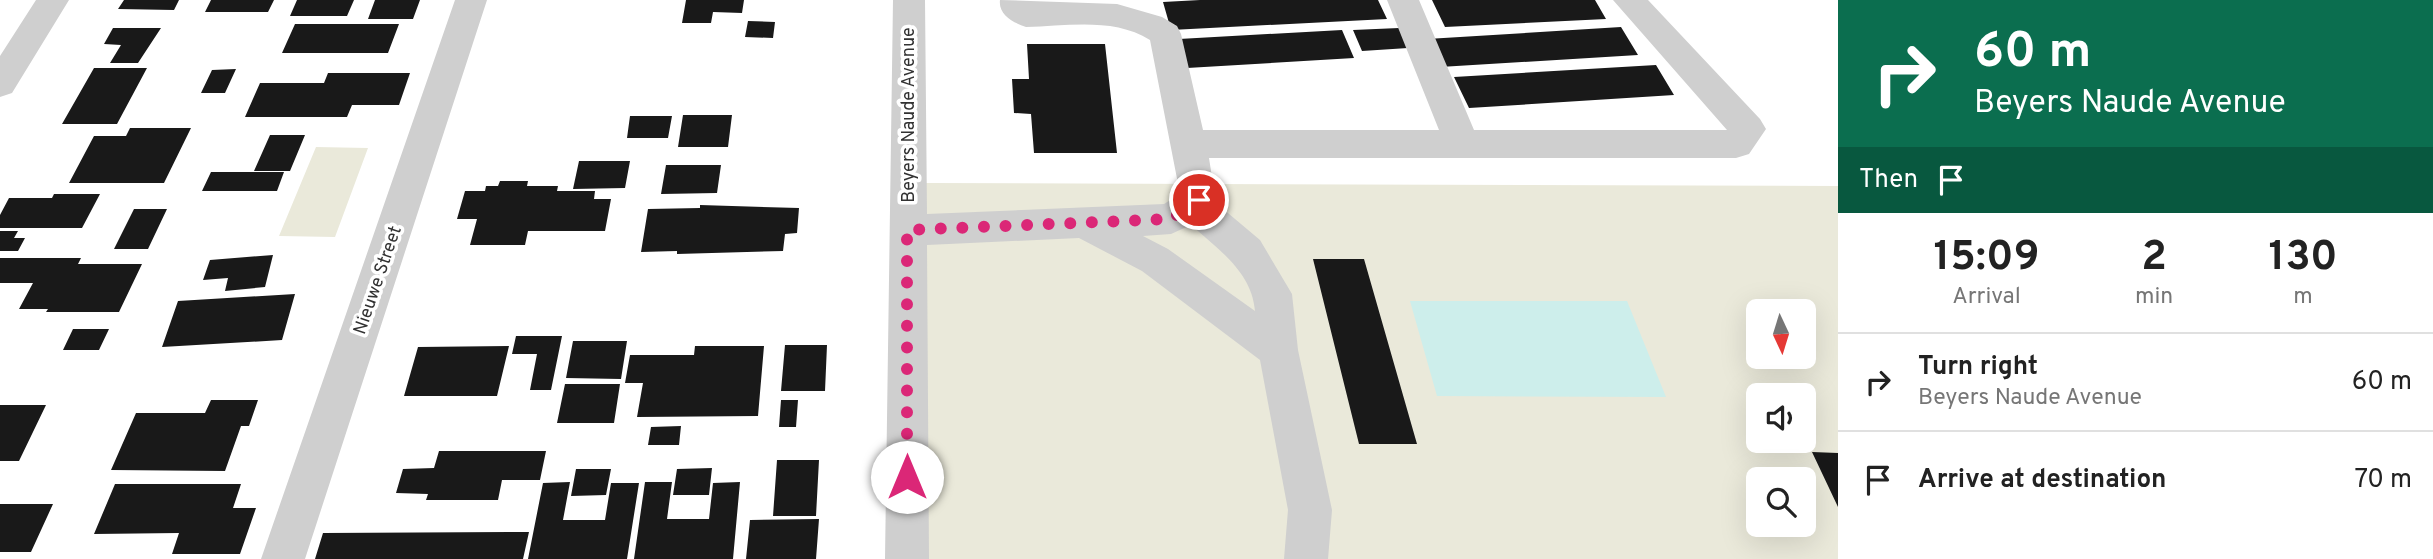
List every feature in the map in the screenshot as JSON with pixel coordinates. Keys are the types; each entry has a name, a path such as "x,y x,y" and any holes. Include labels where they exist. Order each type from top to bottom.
{"street":[{"path":"0,84 53,0"},
{"name":"Nieuwe Street","path":"283,559 471,0"},
{"name":"Beyers Naude Avenue","path":"906,559 909,0"},
{"path":"1016,0 1015,5 1026,15 1129,17 1164,34 1188,144 1196,202 1247,251 1273,294 1278,350 1310,510 1306,559"},
{"path":"1403,0 1462,143"},
{"path":"1188,144 1736,144 1748,129 1629,0"},
{"name":"Beyers Naude Avenue","path":"907,230 1171,219 1196,202"},
{"path":"1082,222 1155,260 1278,350"}],"shaded area":[{"path":"316,147 368,148 335,237 279,236"},
{"path":"926,183 1838,186 1838,559 927,559"}],"water":[{"path":"1410,301 1627,301 1666,397 1437,396"}],"building":[{"path":"124,0 179,0 174,10 118,9"},
{"path":"211,0 274,0 268,12 205,12"},
{"path":"297,0 354,0 347,16 290,16"},
{"path":"375,0 420,0 413,19 368,19"},
{"path":"686,0 744,0 742,13 713,12 711,23 682,23"},
{"path":"1378,0 1387,19 1171,30 1163,2"},
{"path":"1432,0 1595,0 1606,19 1445,27"},
{"path":"748,21 775,22 773,38 745,37"},
{"path":"295,24 399,24 388,53 282,53"},
{"path":"1621,27 1638,55 1440,67 1427,39"},
{"path":"113,28 161,28 138,63 110,63 121,45 104,44"},
{"path":"1399,28 1408,48 1362,51 1353,30"},
{"path":"1342,30 1354,58 1187,68 1179,39"},
{"path":"1027,44 1105,44 1117,153 1034,153 1031,114 1014,113 1012,79 1029,79"},
{"path":"1656,65 1674,95 1469,108 1454,77"},
{"path":"94,68 147,68 117,124 62,124"},
{"path":"236,69 225,93 201,93 212,70"},
{"path":"328,73 410,73 399,105 352,105 347,117 245,117 260,83 324,83"},
{"path":"683,115 732,115 728,147 678,147"},
{"path":"630,116 672,116 668,138 627,138"},
{"path":"130,128 191,128 164,183 69,183 94,136 126,136"},
{"path":"270,135 305,135 290,171 254,171"},
{"path":"579,161 630,161 625,188 573,189"},
{"path":"666,165 721,165 717,193 661,194"},
{"path":"211,172 284,172 277,191 202,191"},
{"path":"500,181 528,181 527,186 558,186 557,191 595,191 594,199 611,199 605,231 528,231 525,245 470,245 477,219 457,219 465,191 485,191 486,186 498,186"},
{"path":"54,194 100,194 82,228 0,228 0,215 9,198 52,198"},
{"path":"700,205 799,208 797,233 785,234 783,251 677,254 677,251 641,252 648,209 700,208"},
{"path":"134,209 167,209 148,249 114,249"},
{"path":"0,231 18,231 14,238 25,238 18,251 0,251"},
{"path":"273,255 265,287 225,291 228,278 203,280 210,260"},
{"path":"0,258 81,258 78,264 142,264 119,312 46,312 48,309 19,309 33,283 0,283"},
{"path":"1313,259 1364,259 1417,444 1359,444"},
{"path":"295,294 282,340 162,347 178,301"},
{"path":"73,329 109,329 99,350 63,350"},
{"path":"516,336 562,336 551,390 530,390 537,354 512,354"},
{"path":"573,341 627,341 621,379 566,378"},
{"path":"785,345 827,345 825,391 781,391"},
{"path":"509,346 497,396 404,396 418,347"},
{"path":"695,346 764,346 758,416 637,417 643,383 625,383 630,355 694,355"},
{"path":"565,384 620,384 614,423 557,423"},
{"path":"211,400 258,400 249,426 241,426 225,471 111,470 136,413 205,413"},
{"path":"781,400 798,400 796,427 779,427"},
{"path":"0,405 46,405 19,461 0,461"},
{"path":"681,426 679,445 648,445 651,427"},
{"path":"439,451 546,451 540,480 502,480 498,500 426,500 428,494 396,493 403,469 434,468"},
{"path":"1812,453 1838,453 1838,507"},
{"path":"777,460 819,460 816,516 773,516"},
{"path":"712,468 709,495 673,495 677,469"},
{"path":"576,469 611,469 606,495 571,496"},
{"path":"570,482 563,520 605,520 611,483 639,483 627,559 528,559 543,483"},
{"path":"645,482 672,482 667,519 709,519 713,483 740,482 733,559 634,559"},
{"path":"115,484 241,484 233,508 256,508 240,554 172,554 179,533 94,534"},
{"path":"0,504 53,504 31,552 0,552"},
{"path":"819,519 816,559 746,559 750,520"},
{"path":"529,532 523,559 315,559 323,533"}],"route":[{"path":"907,477 907,230 1171,219 1199,200"}]}
